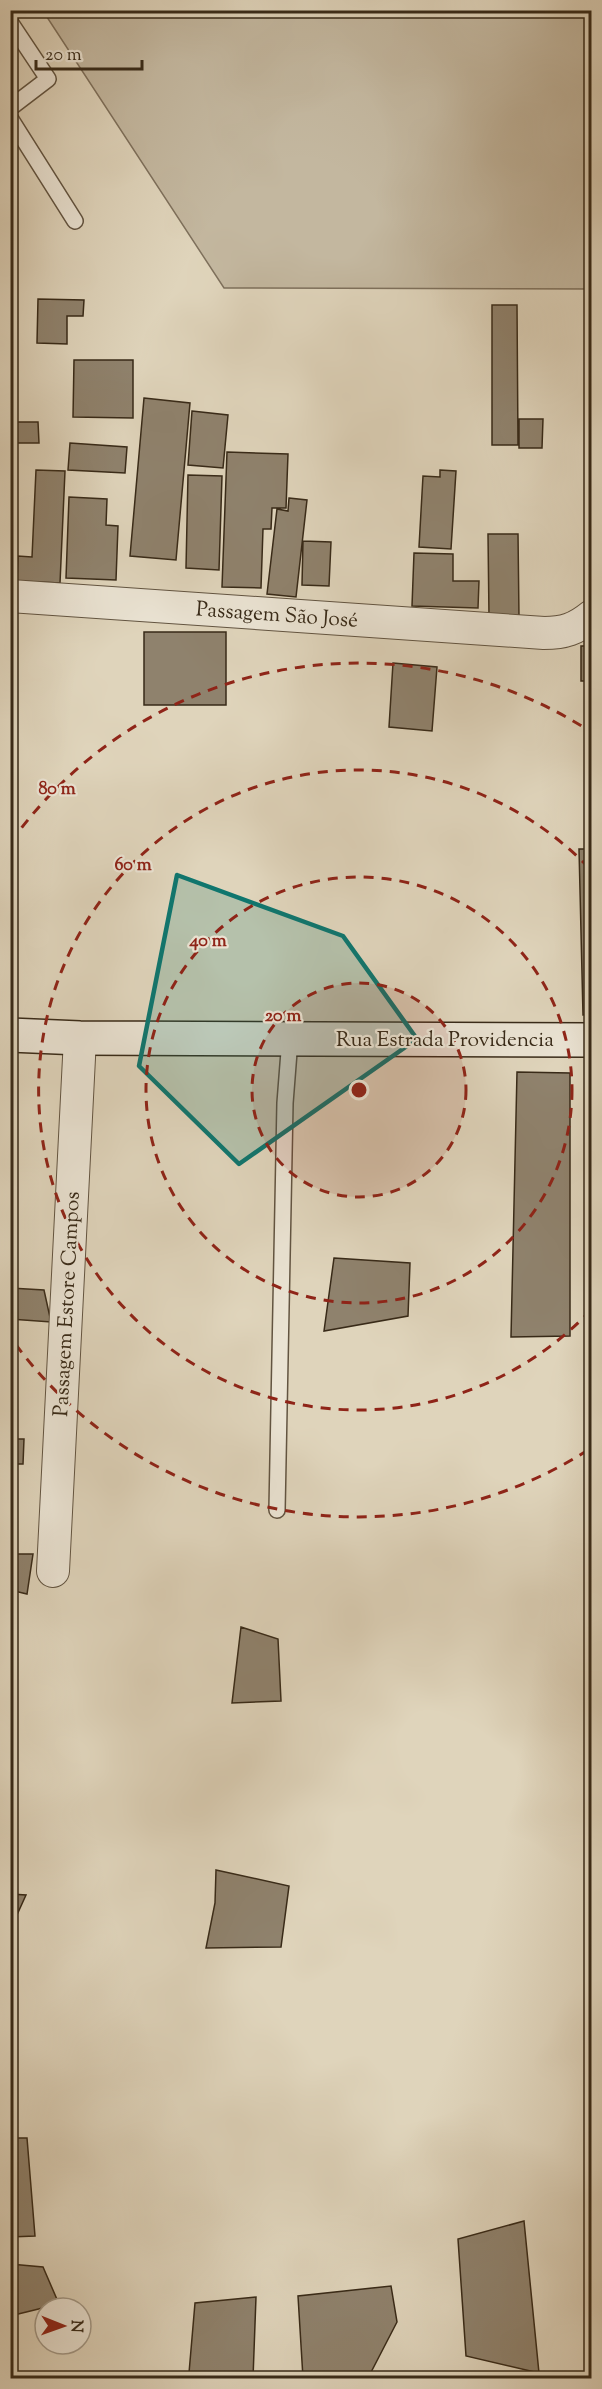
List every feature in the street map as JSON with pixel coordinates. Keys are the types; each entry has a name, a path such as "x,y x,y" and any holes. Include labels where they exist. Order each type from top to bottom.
{"main road":[{"name":"Rua Estrada Providencia","path":"10,1035 80,1038 591,1040"}],"street":[{"name":"Passagem São José","path":"10,596 544,633 561,633 580,626 591,616"},
{"name":"Passagem Estore Campos","path":"52,1570 80,1038"}],"lane":[{"path":"10,22 48,78 10,108"},
{"path":"10,118 75,221"},
{"path":"277,1510 284,1139 290,1039"}],"highlighted area":[{"path":"177,875 343,936 417,1039 239,1164 139,1066"}],"shaded area":[{"path":"43,11 591,11 591,289 224,288"}],"building":[{"path":"38,299 84,300 83,316 67,316 67,344 37,343"},
{"path":"492,305 517,305 518,445 492,445"},
{"path":"74,360 133,360 133,418 73,417"},
{"path":"144,398 190,403 176,560 130,556"},
{"path":"192,411 228,415 223,468 188,465"},
{"path":"519,419 543,419 542,448 519,448"},
{"path":"10,422 38,422 39,443 10,443"},
{"path":"70,443 127,447 125,473 68,470"},
{"path":"227,452 288,454 286,508 272,508 271,529 263,529 261,588 222,587"},
{"path":"10,467 15,467 12,523 10,522"},
{"path":"36,470 65,471 60,583 17,581 18,556 32,557"},
{"path":"440,470 456,471 451,549 419,547 423,476 440,477"},
{"path":"188,475 222,476 219,570 186,568"},
{"path":"69,497 107,499 106,525 118,526 116,580 66,578"},
{"path":"289,498 307,500 296,597 267,594 277,509 288,511"},
{"path":"488,534 518,534 519,617 489,617"},
{"path":"303,541 331,542 329,586 302,585"},
{"path":"414,553 453,554 453,581 479,581 478,608 412,606"},
{"path":"144,632 226,632 226,705 144,705"},
{"path":"581,646 592,646 592,681 581,681"},
{"path":"393,663 437,667 432,731 389,727"},
{"path":"587,747 592,747 592,808 586,807"},
{"path":"579,849 592,849 592,1014 583,1015"},
{"path":"517,1072 570,1073 570,1336 511,1337"},
{"path":"334,1258 410,1263 408,1316 324,1331"},
{"path":"10,1288 44,1290 51,1322 10,1319"},
{"path":"10,1439 24,1439 23,1464 12,1464 12,1475"},
{"path":"10,1554 33,1554 27,1594 10,1590"},
{"path":"241,1627 278,1639 281,1701 232,1703"},
{"path":"216,1870 289,1886 281,1947 206,1948 215,1903"},
{"path":"10,1894 26,1895 11,1928 10,1928"},
{"path":"10,2138 27,2138 35,2236 10,2237"},
{"path":"524,2221 539,2373 466,2356 458,2239"},
{"path":"10,2264 43,2267 56,2296 33,2296 33,2310 10,2316"},
{"path":"391,2286 397,2322 368,2378 303,2378 298,2296"},
{"path":"256,2297 253,2378 189,2373 195,2303"}]}
